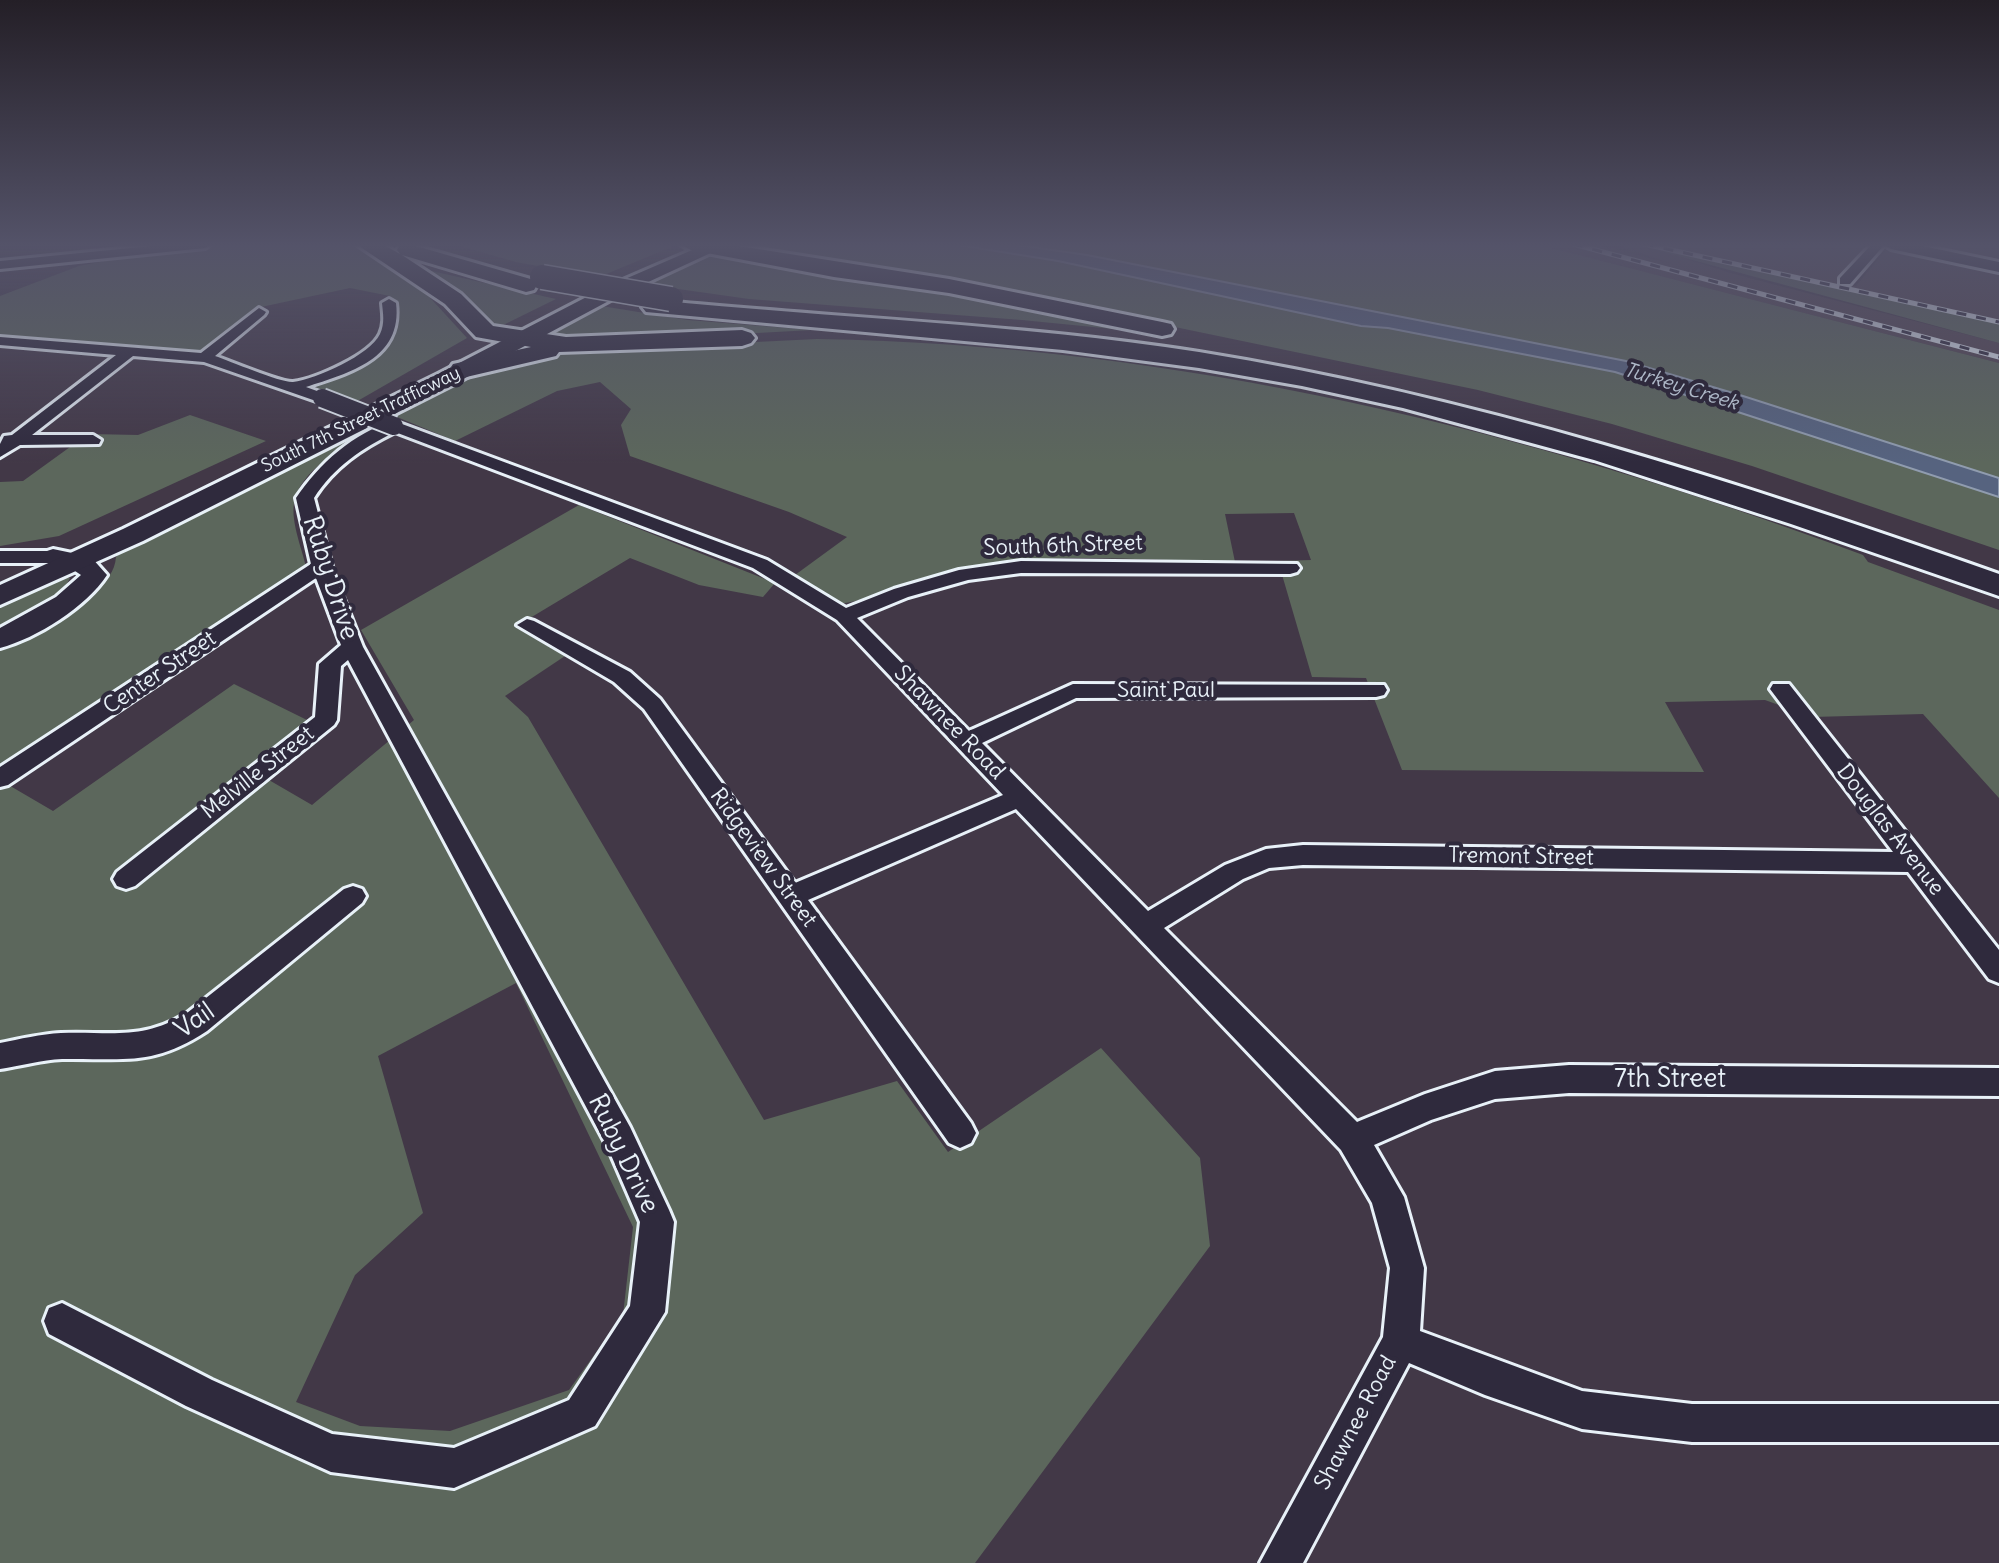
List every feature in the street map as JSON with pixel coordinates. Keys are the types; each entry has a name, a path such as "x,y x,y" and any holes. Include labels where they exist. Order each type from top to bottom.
{"highway":[{"path":"470,317 485,332 548,344 921,331"},
{"path":"791,317 1132,350 1397,397 1539,433 1696,479 1999,586"},
{"path":"859,317 1042,330 1161,343 1303,366"},
{"path":"1102,317 1167,330 1303,366 1452,398 1628,444 1807,501 1999,569"},
{"path":"462,370 522,355 585,345"}],"main road":[{"name":"South 7th Street Trafficway","path":"0,596 66,558 369,404 529,317"},
{"name":"South 7th Street Trafficway","path":"0,581 66,558 462,370 564,317"},
{"path":"0,639 66,602 91,582 94,575 91,568 66,558"}],"street":[{"path":"204,358 253,317"},
{"path":"292,387 369,357 392,317"},
{"name":"Shawnee Road","path":"0,341 204,358 322,398 760,564 844,616 1352,1139 1387,1197 1407,1268 1401,1341 1281,1563"},
{"path":"0,452 8,440 128,353"},
{"name":"Ruby Drive","path":"62,1321 199,1393 331,1453 454,1468 582,1413 647,1312 657,1222 619,1138 352,647 321,566 305,498 316,478 344,454 394,426"},
{"path":"8,440 93,440"},
{"path":"0,557 66,558"},
{"name":"Center Street","path":"0,779 321,566"},
{"name":"South 6th Street","path":"844,616 901,593 966,574 1021,567 1290,568"},
{"name":"Ridgeview Street","path":"527,625 622,677 652,704 960,1133"},
{"name":"Melville Street","path":"126,879 326,720 330,664 352,647"},
{"name":"Douglas Avenue","path":"1781,689 1999,971"},
{"name":"Saint Paul","path":"967,741 1073,691 1376,690"},
{"path":"790,896 1021,797"},
{"name":"Tremont Street","path":"1145,926 1234,872 1266,859 1303,855 1915,862"},
{"name":"Vail","path":"0,1056 60,1046 114,1048 169,1040 197,1022 353,896"},
{"name":"7th Street","path":"1352,1139 1425,1108 1495,1085 1569,1079 1999,1082"},
{"path":"1401,1341 1485,1376 1582,1410 1692,1423 1999,1423"}],"shaded area":[{"path":"1820,317 1899,317 1999,343 1999,363"},
{"path":"1970,317 1999,317 1999,323"}],"green space":[{"path":"0,317 249,317 204,354 198,355 0,337"},
{"path":"448,317 467,338 354,403 307,384 370,356 393,334 397,319"},
{"path":"480,317 520,317 495,329"},
{"path":"575,317 669,317 812,330 591,342 539,338"},
{"path":"982,317 1080,317 1164,334"},
{"path":"1127,317 1319,317 1615,372 1999,497 1999,550 1752,466 1612,424 1478,390"},
{"path":"1403,317 1820,317 1999,363 1999,478 1743,396 1626,361"},
{"path":"1903,317 1971,317 1999,323 1999,343"},
{"path":"817,339 952,345 1085,358 1218,377 1349,402 1479,433 1608,469 1863,555 1868,562 1999,610 1999,798 1923,714 1812,717 1765,700 1665,702 1704,772 1402,770 1366,678 1312,677 1278,561 1311,560 1294,513 1225,514 1235,562 1062,558 994,563 960,569 842,603 795,575 847,537 789,512 630,456 621,425 631,409 600,382 557,391 455,441 385,412 457,377 552,352"},
{"path":"190,415 266,441 59,536 0,546 0,482 23,481 88,434 138,435"},
{"path":"367,423 379,428 330,457 300,487 295,499 295,524 306,567 0,768 0,646 95,592 109,576 116,557 126,546"},
{"path":"579,505 775,583 763,597 699,585 630,558 515,627 565,656 505,696 528,717 764,1120 897,1081 948,1152 1101,1048 1200,1158 1210,1246 975,1563 0,1563 0,780 53,811 234,684 307,720 250,769 312,805 414,720 361,630","holes":["516,983 633,1227 623,1315 569,1390 450,1431 360,1426 296,1402 355,1275 423,1213 378,1056"]},
{"path":"59,577 70,578 58,594 40,607 0,626 0,603"}],"water":[{"name":"Turkey Creek","path":"1319,317 1402,317 1626,361 1999,478 1999,497 1615,372 1388,328"}],"railway":[{"path":"1848,317 1999,357"},
{"path":"1976,317 1999,322"}]}
